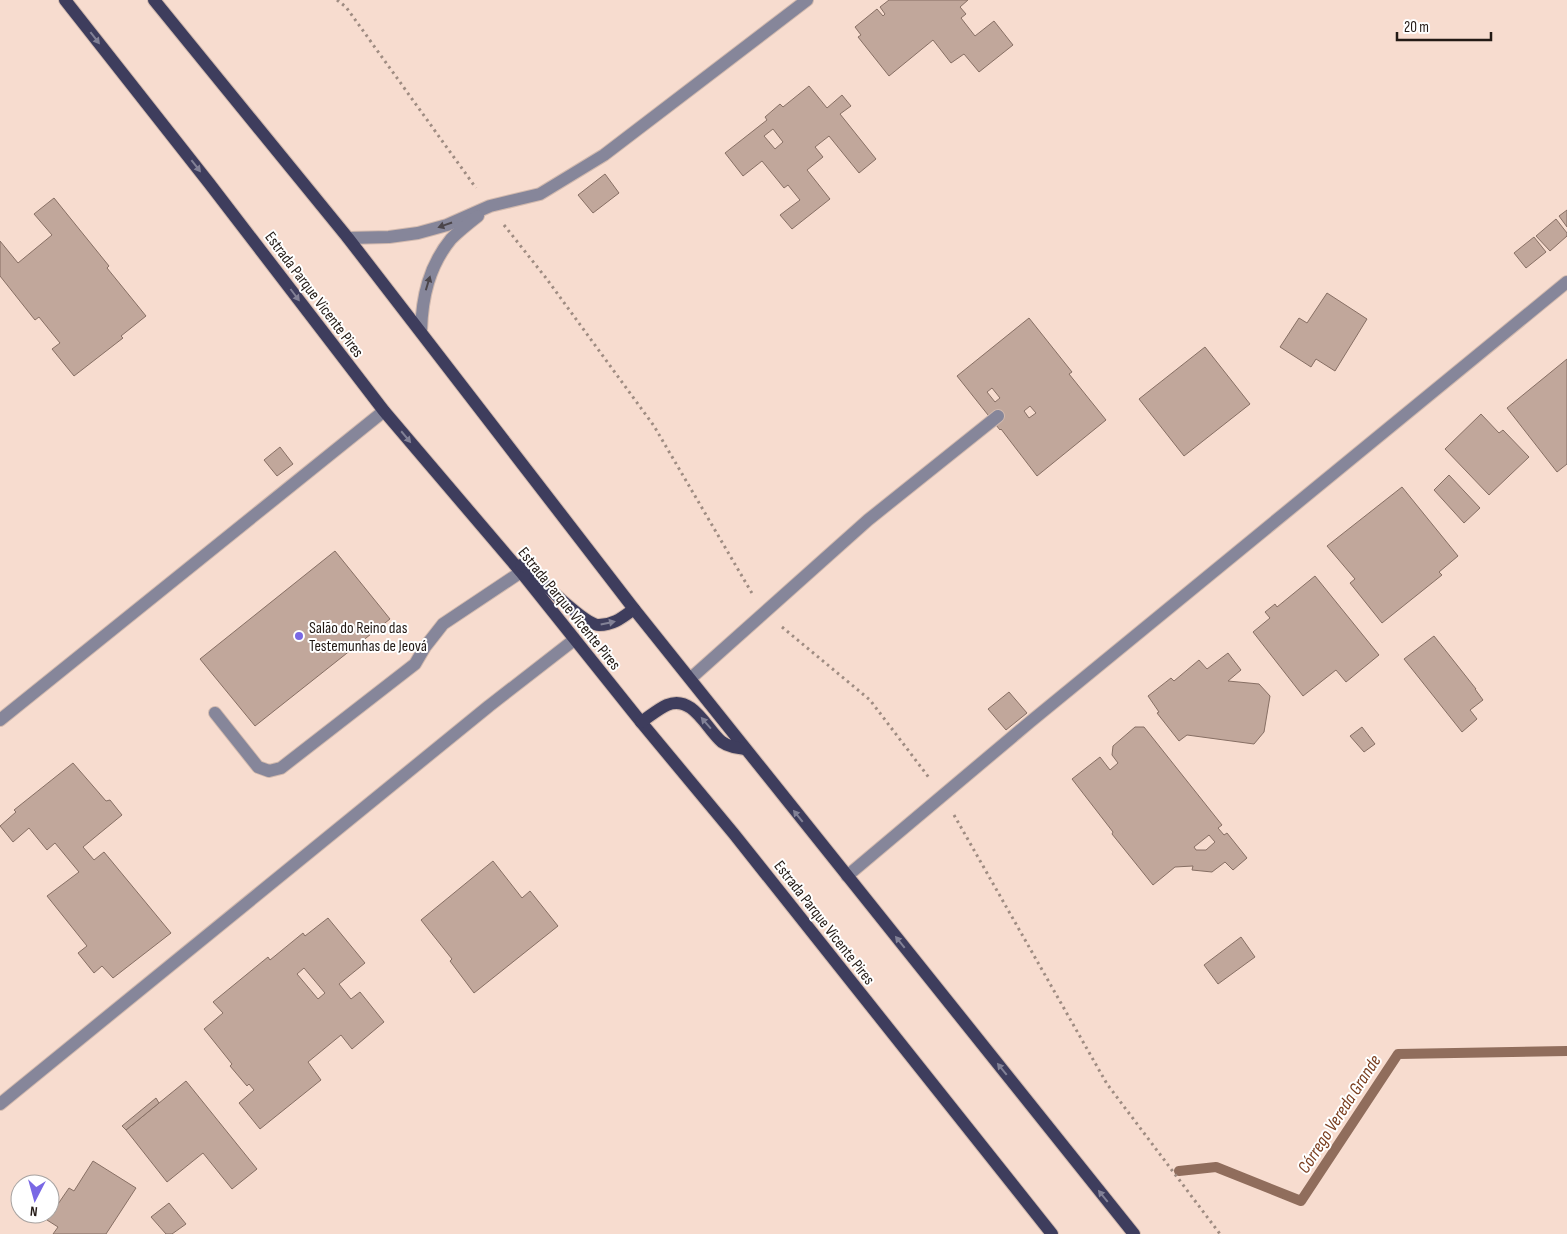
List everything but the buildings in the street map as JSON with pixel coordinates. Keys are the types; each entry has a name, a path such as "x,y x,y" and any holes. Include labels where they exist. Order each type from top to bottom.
{"main road":[{"name":"Estrada Parque Vicente Pires","path":"65,0 384,411 521,572 574,640 734,834 1052,1234"},
{"path":"154,0 348,238 634,609 1134,1234"},
{"path":"511,562 526,567 581,616 597,625 614,623 634,609"},
{"path":"641,722 668,704 684,704 694,710 722,742 732,747 745,749"}],"street":[{"path":"348,238 389,238 418,233 447,225 490,206 540,194 604,155 807,0"},
{"path":"421,331 422,310 434,265 452,238 490,206"},
{"path":"847,876 1030,722 1567,282"},
{"path":"0,720 384,411"},
{"path":"691,678 868,520 998,416"},
{"path":"215,713 258,767 269,771 281,768 415,664 425,646 443,624 521,572"},
{"path":"0,1104 489,706 574,640"}],"waterway":[{"name":"Córrego Vereda Grande","path":"1179,1171 1216,1167 1301,1201 1398,1054 1567,1051"}],"place":[{"name":"Salão do Reino das Testemunhas de Jeová","path":"299,636"}]}
